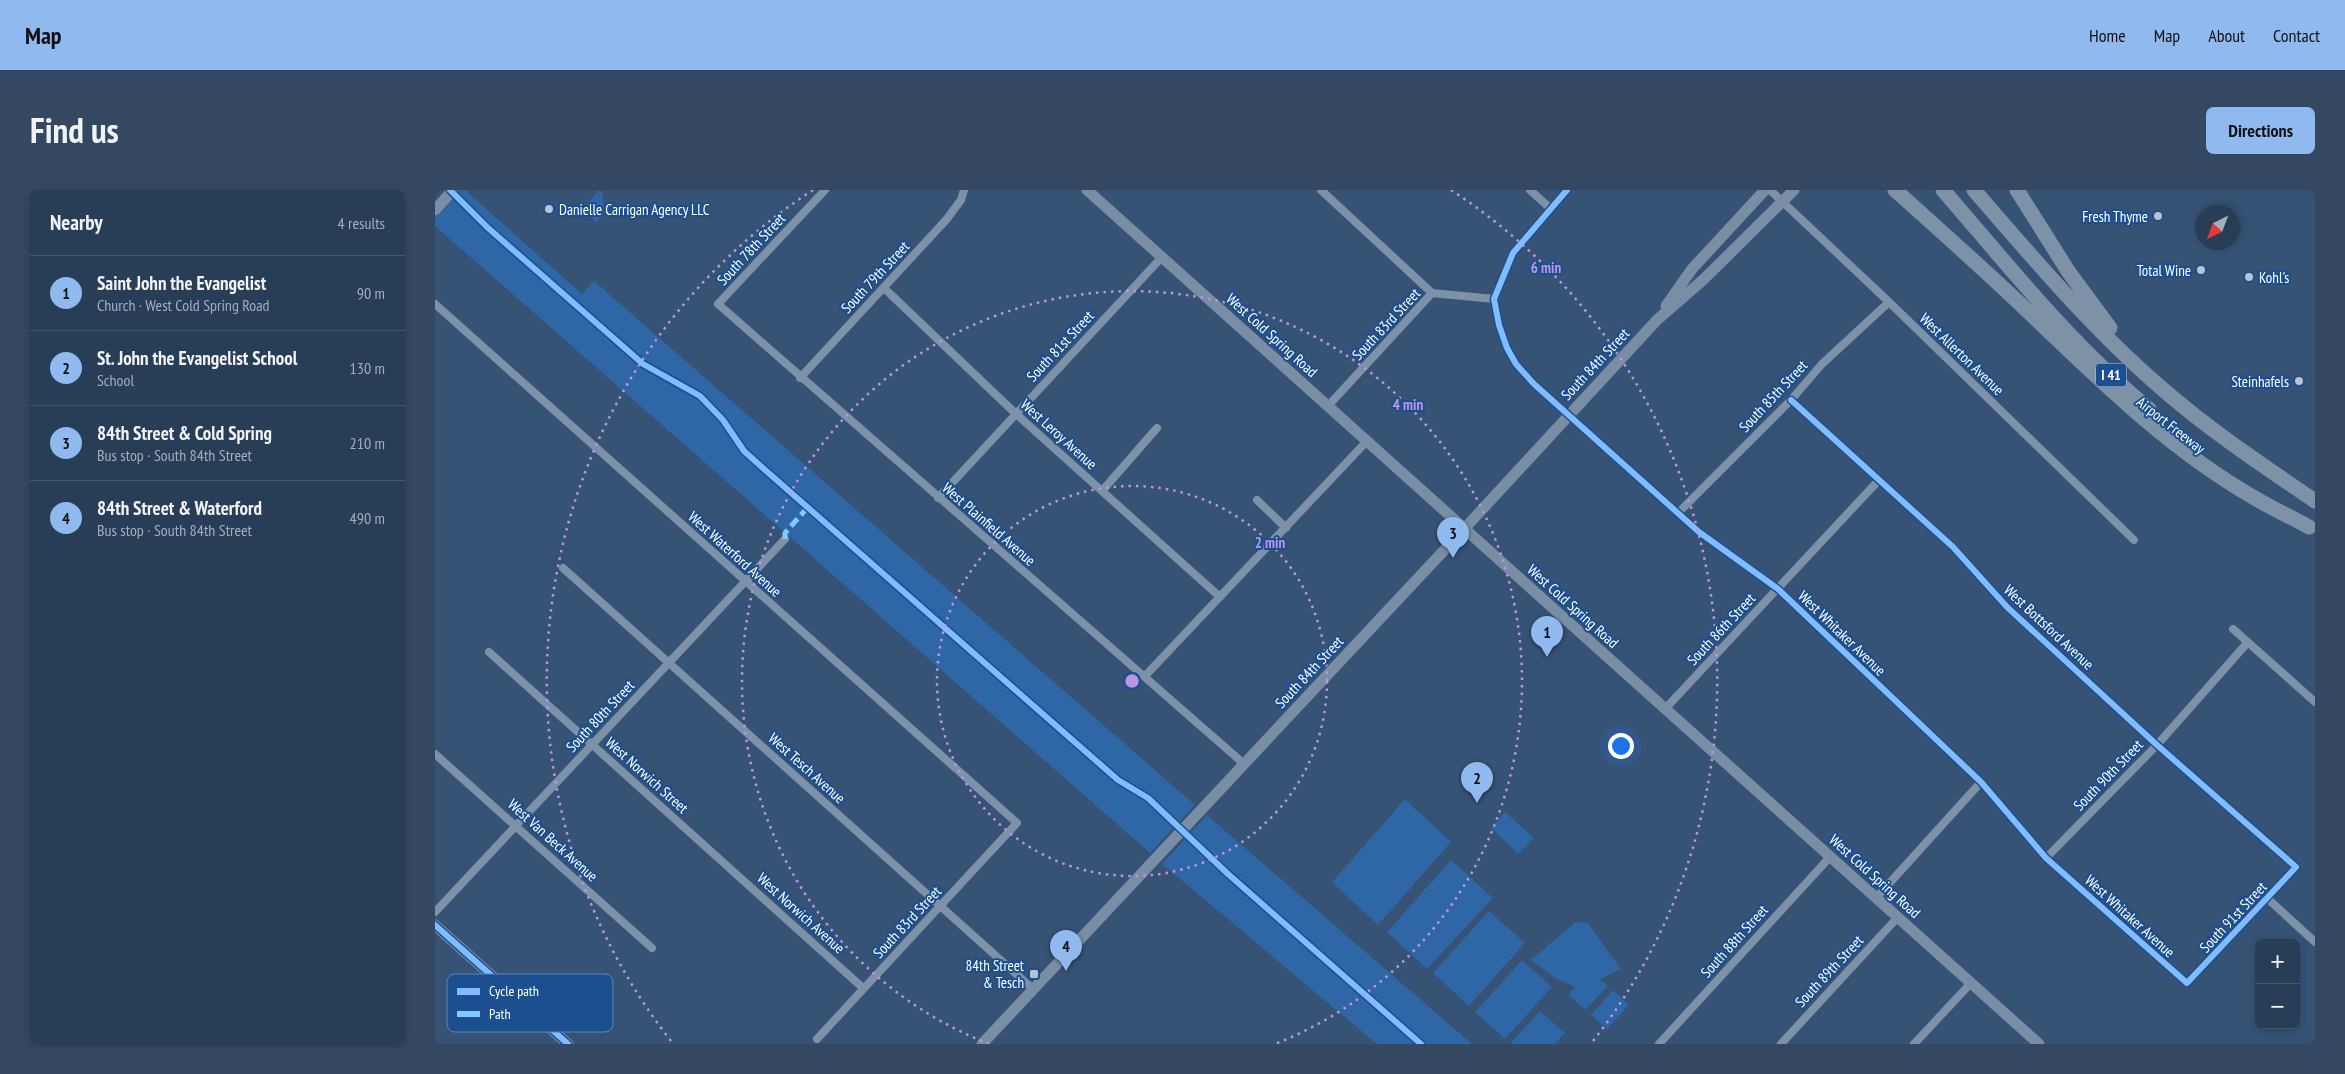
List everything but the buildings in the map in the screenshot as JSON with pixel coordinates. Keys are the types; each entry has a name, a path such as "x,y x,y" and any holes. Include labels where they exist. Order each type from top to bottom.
{"highway":[{"path":"1895,190 1976,263 2096,377 2149,422 2183,449 2252,497 2312,529"},
{"name":"Airport Freeway","path":"1943,190 2043,306 2126,389 2187,439 2312,529"},
{"name":"Airport Freeway","path":"1974,190 2070,299 2119,350 2161,388 2206,424 2315,501"},
{"path":"2017,190 2067,271 2097,312 2116,335 2195,405 2206,424"}],"street":[{"path":"435,210 453,190"},
{"name":"South 78th Street","path":"718,304 825,190"},
{"name":"South 79th Street","path":"800,378 946,220 961,200 964,190"},
{"name":"West Cold Spring Road","path":"1087,190 2039,1044"},
{"path":"1321,190 1432,293"},
{"path":"1530,190 1551,209"},
{"path":"1495,299 1513,253 1567,190"},
{"name":"South 84th Street","path":"1657,320 1692,269 1765,190"},
{"name":"West Allerton Avenue","path":"1770,190 1889,302 2134,540"},
{"name":"South 84th Street","path":"982,1044 1657,320 1703,280 1794,190"},
{"name":"South 81st Street","path":"938,498 1162,257"},
{"name":"West Leroy Avenue","path":"884,288 1015,413 1220,596"},
{"name":"South 83rd Street","path":"1328,406 1432,293 1495,299"},
{"name":"West Whitaker Avenue","path":"1495,299 1499,325 1507,348 1516,364 1569,415 1699,532 1778,589 1981,782 2046,858 2187,983"},
{"name":"South 85th Street","path":"1679,512 1791,400 1822,364 1889,302"},
{"name":"West Waterford Avenue","path":"435,304 1017,824"},
{"name":"West Plainfield Avenue","path":"718,304 800,378 1243,763"},
{"name":"West Bottsford Avenue","path":"1791,400 1953,547 2007,607 2157,745 2296,867"},
{"path":"1102,491 1157,428"},
{"path":"1145,676 1367,441"},
{"name":"South 86th Street","path":"1665,709 1879,480"},
{"path":"1257,500 1286,528"},
{"name":"South 80th Street","path":"435,912 785,539"},
{"name":"West Tesch Avenue","path":"563,568 1033,989"},
{"path":"2233,629 2315,702"},
{"name":"South 90th Street","path":"2046,858 2157,745 2248,642"},
{"name":"West Norwich Street","path":"489,652 719,858"},
{"name":"West Van Beck Avenue","path":"435,754 517,825 652,948"},
{"path":"1876,898 1981,782"},
{"name":"South 83rd Street","path":"817,1039 1017,824"},
{"name":"South 88th Street","path":"1659,1044 1830,857"},
{"name":"West Norwich Avenue","path":"719,858 863,988"},
{"name":"South 91st Street","path":"2187,983 2268,899 2296,867"},
{"path":"2268,899 2315,942"},
{"name":"South 89th Street","path":"1781,1044 1898,917"},
{"path":"435,925 490,974"},
{"path":"1914,1044 1971,982"},
{"path":"555,1032 568,1044"}],"shaded area":[{"path":"461,190 465,190 582,294 594,281 1195,805 1150,853 435,226 435,218"},
{"path":"599,190 603,194 604,213 596,222 583,209"},
{"path":"1405,799 1451,842 1378,925 1332,882"},
{"path":"1505,812 1534,838 1518,854 1491,828"},
{"path":"1207,815 1472,1044 1377,1044 1162,864"},
{"path":"1451,860 1493,898 1427,969 1387,932"},
{"path":"1489,911 1525,943 1469,1006 1433,973"},
{"path":"1576,922 1588,923 1621,969 1600,979 1608,986 1585,1010 1568,995 1575,987 1555,978 1531,960"},
{"path":"1522,960 1552,987 1505,1039 1475,1012"},
{"path":"1613,990 1629,1005 1607,1029 1591,1015"},
{"path":"1540,1011 1565,1033 1555,1044 1510,1044"}],"marked path":[{"path":"785,539 785,533 808,507"}],"cycle path":[{"path":"450,190 487,227 643,364 700,396 723,420 744,451 764,469 1118,780 1148,798 1228,874 1421,1044"},
{"path":"1567,190 1513,253 1494,299 1499,325 1507,348 1516,364 1534,384 1699,532 1778,589 1981,782 2046,858 2187,983 2296,867 2157,745 2007,607 1953,547 1791,400"},
{"path":"435,925 490,974"},
{"path":"555,1032 568,1044"}],"place":[{"name":"Danielle Carrigan Agency LLC","path":"549,209"},
{"name":"Fresh Thyme","path":"2158,216"},
{"name":"Total Wine","path":"2201,270"},
{"name":"Kohl's","path":"2249,277"},
{"name":"Steinhafels","path":"2299,381"},
{"name":"84th Street & Cold Spring","path":"1453,558"},
{"name":"Saint John the Evangelist","path":"1547,657"},
{"name":"St. John the Evangelist School","path":"1477,803"},
{"name":"84th Street & Waterford","path":"1066,971"},
{"name":"84th Street & Tesch","path":"1034,974"}]}
